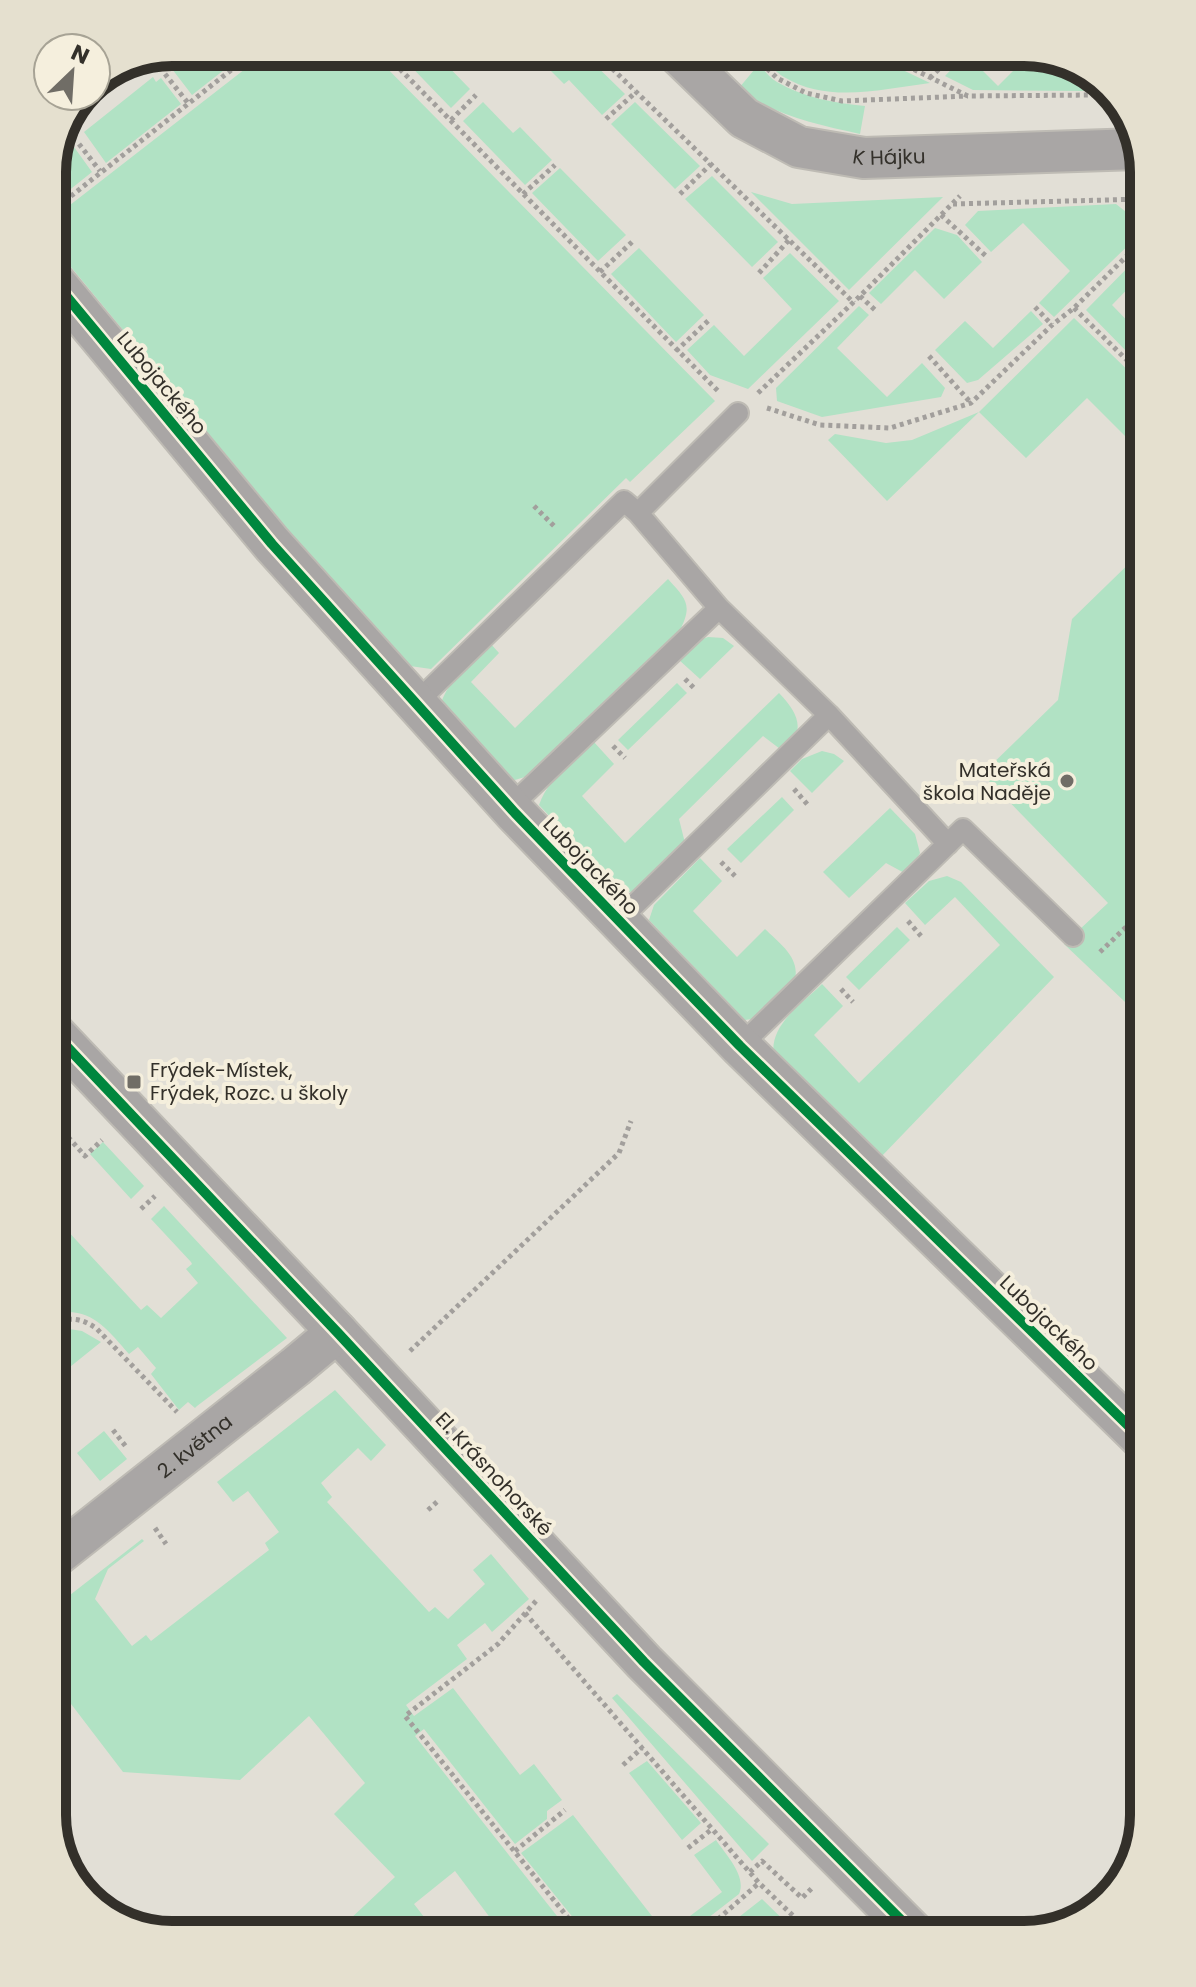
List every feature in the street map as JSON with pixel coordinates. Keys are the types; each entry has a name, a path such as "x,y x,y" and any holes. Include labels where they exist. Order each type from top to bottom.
{"street":[{"name":"K Hájku","path":"690,66 744,118 799,147 864,158 1127,149"},
{"name":"Lubojackého","path":"66,296 272,544 510,807 740,1046 1130,1427"},
{"name":"El. Krásnohorské","path":"66,1046 644,1662 902,1921"},
{"name":"2. května","path":"66,1548 337,1332"}],"lane":[{"path":"638,513 743,408"},
{"path":"416,703 624,501 638,513 719,608 829,715 948,844"},
{"path":"510,807 719,608"},
{"path":"618,921 829,715"},
{"path":"740,1046 963,829 1073,936"}],"path":[{"path":"66,199 236,66"},
{"path":"397,66 723,396"},
{"path":"609,66 854,303"},
{"path":"765,66 777,78 806,93 842,101 1097,95"},
{"path":"906,66 968,96"},
{"path":"930,78 942,66"},
{"path":"165,74 188,103"},
{"path":"606,119 636,92"},
{"path":"451,120 476,95"},
{"path":"79,144 100,171"},
{"path":"680,194 711,164"},
{"path":"523,194 555,165"},
{"path":"743,408 854,303 960,196"},
{"path":"952,204 1130,199"},
{"path":"941,215 987,257"},
{"path":"759,273 789,240"},
{"path":"600,272 632,242"},
{"path":"763,407 820,425 890,428 971,403 1130,253"},
{"path":"860,296 875,310"},
{"path":"1035,307 1052,325"},
{"path":"1074,308 1130,363"},
{"path":"676,351 709,320"},
{"path":"929,356 971,403"},
{"path":"1073,936 1095,957 1130,923"},
{"path":"402,1359 619,1153 631,1121"},
{"path":"68,1137 85,1156 106,1137"},
{"path":"141,1209 158,1193"},
{"path":"66,1320 85,1321 96,1328 163,1395 201,1441"},
{"path":"113,1430 129,1450"},
{"path":"428,1510 442,1498"},
{"path":"151,1523 166,1544"},
{"path":"537,1600 498,1644 405,1716 571,1921"},
{"path":"525,1613 759,1883 798,1921"},
{"path":"623,1765 642,1748"},
{"path":"515,1851 565,1810"},
{"path":"688,1848 712,1829"},
{"path":"750,1872 762,1861 802,1898 817,1882"},
{"path":"716,1921 759,1883"}],"green space":[{"path":"170,66 229,66 192,95"},
{"path":"249,66 385,66 715,401 630,482 626,478 431,669 410,666 335,587 66,261 66,208"},
{"path":"410,66 448,66 470,89 451,108"},
{"path":"546,66 596,66 625,94 602,115 569,80 564,84"},
{"path":"761,66 787,88 809,96 865,106 860,134 796,118 766,106 739,88"},
{"path":"770,66 894,66 930,83 874,91 837,92 801,85"},
{"path":"955,66 978,66 998,86 1018,66 1031,66 1058,72 1089,88 1086,91 973,90 945,76"},
{"path":"153,77 156,82 161,78 181,104 106,163 84,132"},
{"path":"483,102 513,133 520,127 552,160 525,185 463,121"},
{"path":"635,102 700,166 675,189 611,124"},
{"path":"70,147 74,147 92,172 66,193"},
{"path":"560,168 626,235 598,261 532,193"},
{"path":"712,176 778,242 752,267 685,199"},
{"path":"751,192 792,204 943,197 849,290"},
{"path":"1116,204 1130,215 1130,244 1054,317 1039,303 1070,271 1023,223 991,252 965,225 978,211"},
{"path":"935,228 957,235 982,262 944,299 915,270 881,304 869,293"},
{"path":"639,248 704,315 676,342 611,274"},
{"path":"790,253 839,301 748,389 710,375 687,350 714,325 744,356 792,309 763,278"},
{"path":"1130,265 1130,286 1112,305 1130,324 1130,355 1086,310"},
{"path":"859,306 869,315 837,348 887,397 922,363 945,388 941,397 822,417 777,401 776,388"},
{"path":"1031,311 1043,324 978,380 967,383 935,350 965,321 993,348"},
{"path":"1074,318 1130,372 1130,441 1087,398 1026,458 979,412"},
{"path":"979,412 887,501 828,440 835,434 886,443 912,440"},
{"name":"Mateřská škola Naděje","path":"1130,563 1130,1007 1064,944 1108,903 982,774 1058,700 1072,619"},
{"path":"668,579 686,603 686,615 679,632 528,776 515,780 503,776 441,703 455,678 490,643 499,653 471,682 515,728"},
{"path":"708,637 723,638 734,646 700,679 678,659 692,643"},
{"path":"677,683 687,693 628,750 618,740"},
{"path":"779,693 797,722 798,729 791,744 784,752 763,736 679,819 686,847 636,891 622,893 539,805 555,778 593,741 614,764 582,796 625,843"},
{"path":"822,751 844,761 812,793 790,771 802,759"},
{"path":"782,797 794,810 741,863 727,849"},
{"path":"890,808 915,834 920,853 908,875 886,863 849,898 823,872"},
{"path":"700,858 722,881 693,911 737,957 765,929 787,951 794,964 795,979 759,1018 745,1020 649,920 654,905"},
{"path":"947,876 961,882 1054,977 880,1158 774,1057 776,1035 788,1016 822,984 843,1006 814,1035 859,1083 1000,945 955,897 925,925 905,903 929,881"},
{"path":"897,927 910,940 859,990 846,977"},
{"path":"103,1142 144,1186 131,1199 90,1154"},
{"path":"164,1206 287,1338 195,1408 188,1402 179,1410 151,1374 156,1368 138,1347 129,1354 96,1321 66,1312 66,1229 141,1310 147,1305 161,1318 198,1283 186,1269 191,1262 151,1219"},
{"path":"66,1328 82,1331 101,1342 66,1370"},
{"path":"335,1390 386,1445 371,1461 358,1448 321,1483 332,1497 327,1502 429,1612 435,1607 448,1619 485,1584 473,1570 491,1554 529,1599 492,1632 485,1623 457,1645 467,1659 406,1705 414,1716 453,1688 520,1775 534,1764 562,1800 547,1811 547,1819 515,1844 424,1729 415,1736 561,1921 492,1921 455,1871 414,1904 427,1921 348,1921 395,1877 334,1814 365,1783 309,1716 240,1780 123,1772 66,1697 66,1598 142,1539 144,1541 108,1569 95,1599 132,1646 146,1635 151,1641 269,1550 265,1543 279,1532 248,1491 233,1502 217,1482"},
{"path":"104,1431 127,1459 100,1481 77,1453"},
{"path":"617,1694 769,1844 752,1861 612,1698"},
{"path":"647,1761 701,1823 682,1840 629,1773"},
{"path":"573,1815 656,1921 576,1921 521,1853"},
{"path":"716,1840 738,1873 739,1894 704,1921 683,1921 722,1892 694,1855"},
{"path":"762,1899 785,1921 734,1921"}],"cycle path":[{"path":"66,296 272,544 515,813 740,1046 1130,1427"},
{"path":"66,1046 644,1662 902,1921"}],"place":[{"name":"Mateřská škola Naděje","path":"1067,781"},
{"name":"Frýdek-Místek, Frýdek, Rozc. u školy","path":"134,1082"}]}
